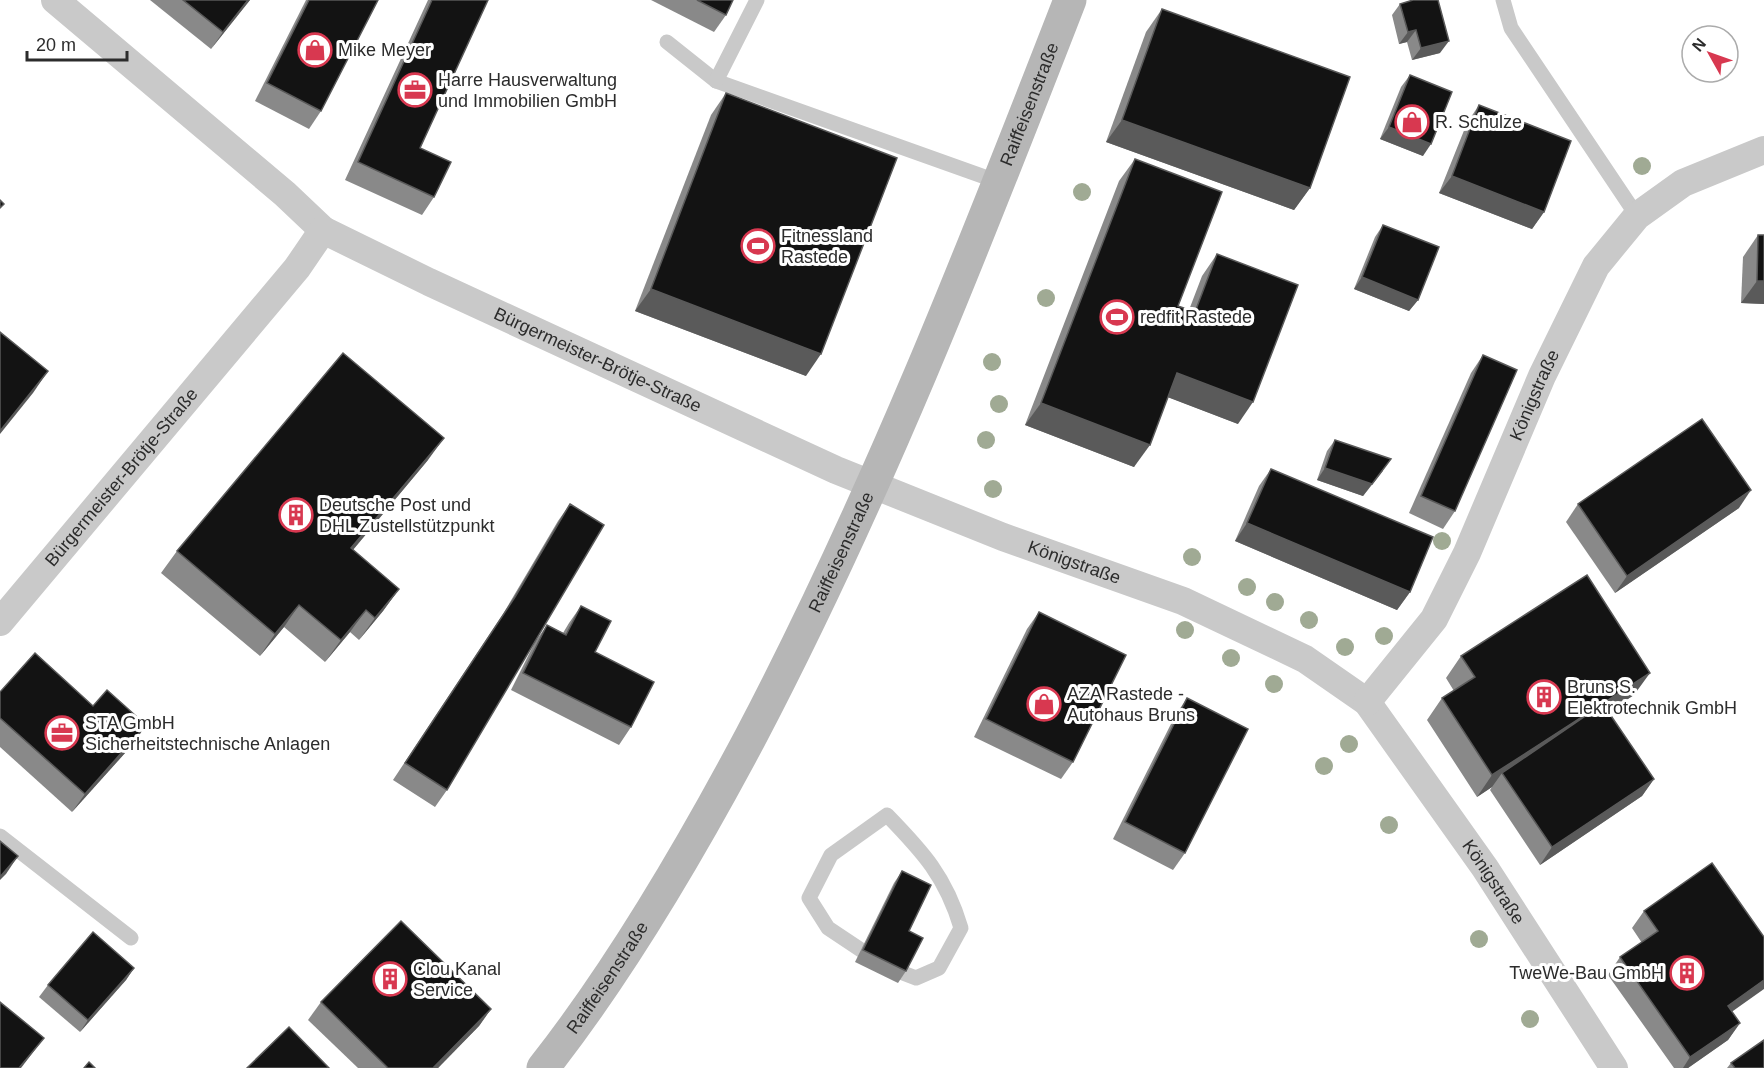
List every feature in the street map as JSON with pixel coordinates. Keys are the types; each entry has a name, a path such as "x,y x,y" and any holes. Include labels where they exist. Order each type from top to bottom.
{"main road":[{"name":"Raiffeisenstraße","path":"543,1068 634,934 724,786 781,678 873,485 999,182 1070,0"}],"street":[{"name":"Bürgermeister-Brötje-Straße","path":"55,0 285,194 323,230 559,343 873,485"},
{"name":"Königstraße","path":"1367,702 1434,619 1467,553 1542,376 1596,266 1637,216 1683,183 1764,150"},
{"name":"Bürgermeister-Brötje-Straße","path":"3,612 297,268 323,230"},
{"name":"Königstraße","path":"873,485 1002,537 1194,605 1305,658 1367,702 1485,868 1614,1068"}],"lane":[{"path":"716,81 757,0"},
{"path":"1503,0 1511,28 1637,216"},
{"path":"667,42 716,81 999,182"},
{"path":"861,950 828,928 810,898 831,855 886,815 921,850 952,897 962,928 939,968 916,978 903,974"},
{"path":"0,836 131,938"}],"building":[{"path":"183,0 248,0 223,32"},
{"name":"Mike Meyer","path":"309,0 378,0 321,111 267,83"},
{"name":"Harre Hausverwaltung und Immobilien GmbH","path":"432,0 488,0 420,148 451,162 434,197 358,162"},
{"path":"697,0 733,0 726,15"},
{"path":"1413,0 1438,0 1449,41 1421,48 1416,30 1408,32 1400,4"},
{"path":"1162,9 1350,77 1310,188 1122,120"},
{"name":"R. Schulze","path":"1410,75 1452,92 1431,144 1389,127"},
{"name":"Fitnessland Rastede","path":"726,93 897,158 821,354 651,289"},
{"path":"1479,105 1571,141 1544,212 1452,176"},
{"name":"redfit Rastede","path":"1135,159 1222,192 1178,306 1195,312 1217,254 1298,285 1253,402 1177,373 1150,445 1041,403"},
{"path":"1383,225 1439,247 1418,300 1362,277"},
{"path":"1758,235 1764,235 1764,281 1757,281"},
{"path":"0,332 48,371 0,431"},
{"name":"Deutsche Post und DHL Zustellstützpunkt","path":"343,353 444,438 351,548 399,589 375,618 366,610 341,640 299,605 275,634 177,551"},
{"path":"1483,355 1517,370 1455,511 1421,496"},
{"path":"1702,419 1751,490 1627,576 1578,504"},
{"path":"1335,440 1391,459 1372,484 1325,468"},
{"path":"1271,469 1433,537 1410,592 1247,523"},
{"path":"570,504 604,525 447,790 405,763 515,597"},
{"name":"Bruns S. Elektrotechnik GmbH","path":"1587,575 1650,673 1492,775 1442,698 1475,677 1461,656"},
{"path":"581,606 611,621 595,652 654,682 631,727 523,673 547,625 566,635"},
{"name":"AZA Rastede - Autohaus Bruns","path":"1039,612 1126,655 1073,762 986,719"},
{"name":"STA GmbH Sicherheitstechnische Anlagen","path":"35,653 93,706 107,690 146,725 85,794 0,718 0,692"},
{"path":"1187,698 1248,729 1185,853 1125,822"},
{"path":"1603,704 1654,779 1552,847 1502,773"},
{"path":"0,841 18,856 0,877"},
{"name":"TweWe-Bau GmbH","path":"1712,863 1764,937 1764,980 1728,1006 1740,1023 1690,1057 1620,957 1658,931 1644,911"},
{"path":"902,871 931,885 909,931 923,938 906,971 863,950"},
{"name":"Clou Kanal Service","path":"401,921 491,1009 433,1068 388,1068 321,1002"},
{"path":"93,932 134,968 88,1020 48,985"},
{"path":"0,1002 44,1038 19,1068 0,1068"},
{"path":"289,1027 329,1068 247,1068"},
{"path":"1764,1040 1764,1068 1735,1068 1731,1063"},
{"path":"89,1062 95,1068 84,1068"}],"place":[{"name":"Mike Meyer","path":"315,50"},
{"name":"Harre Hausverwaltung und Immobilien GmbH","path":"415,90"},
{"name":"R. Schulze","path":"1412,122"},
{"name":"Fitnessland Rastede","path":"758,246"},
{"name":"redfit Rastede","path":"1117,317"},
{"name":"Deutsche Post und DHL Zustellstützpunkt","path":"296,515"},
{"name":"Bruns S. Elektrotechnik GmbH","path":"1544,697"},
{"name":"AZA Rastede - Autohaus Bruns","path":"1044,704"},
{"name":"STA GmbH Sicherheitstechnische Anlagen","path":"62,733"},
{"name":"TweWe-Bau GmbH","path":"1687,973"},
{"name":"Clou Kanal Service","path":"390,979"}]}
